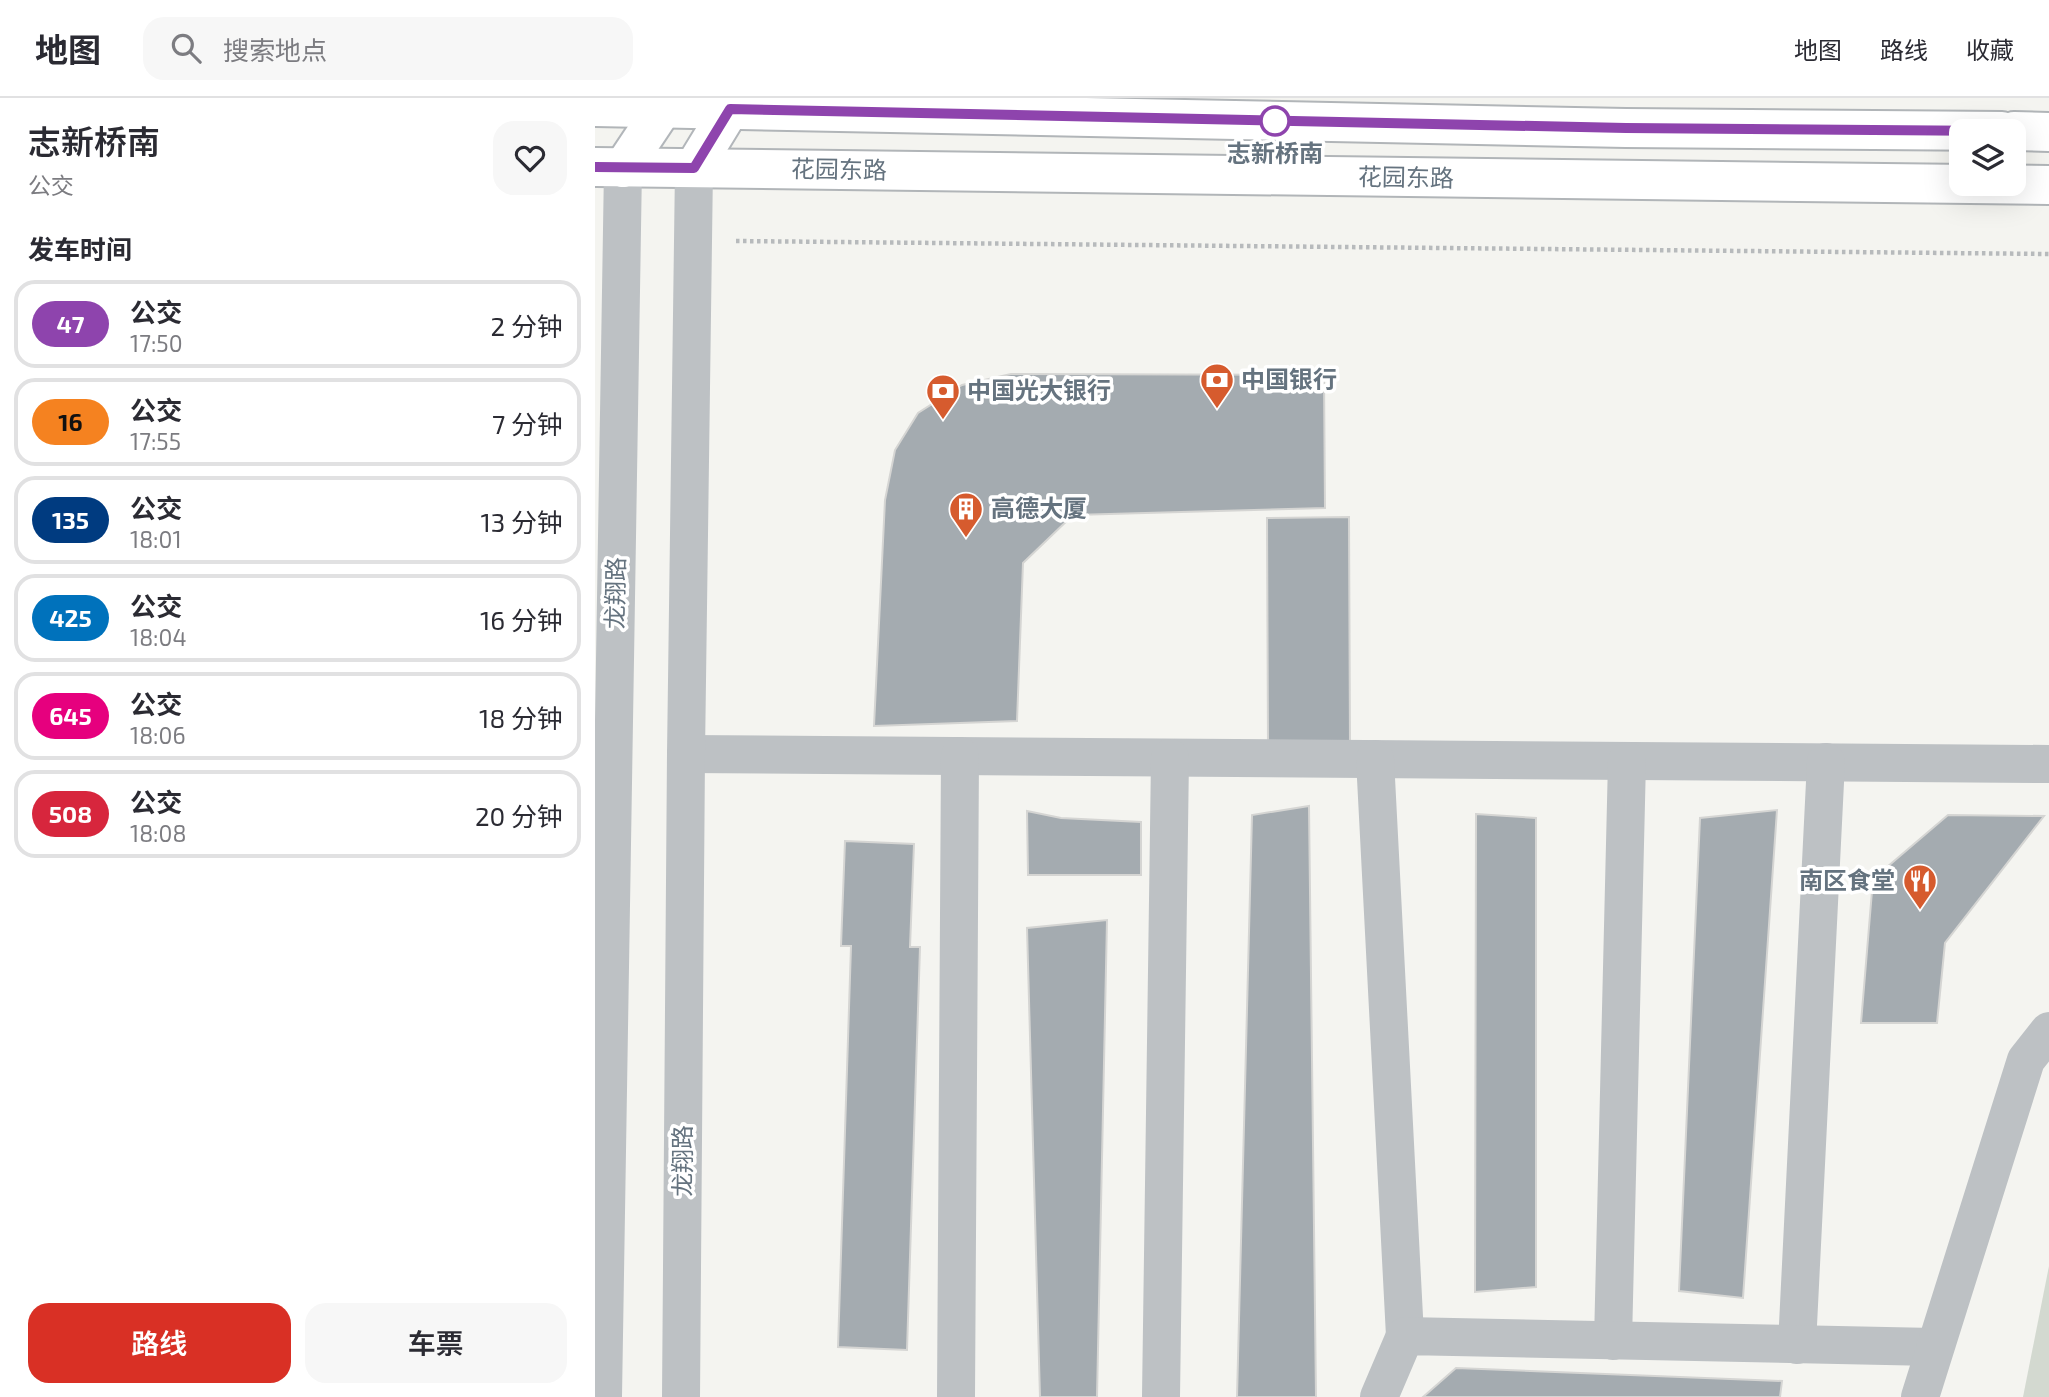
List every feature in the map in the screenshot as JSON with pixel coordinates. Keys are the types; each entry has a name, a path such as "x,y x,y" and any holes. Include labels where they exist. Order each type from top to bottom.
{"main road":[{"path":"609,168 663,103"},
{"path":"595,107 663,103 730,104 1626,128 1949,131"},
{"path":"694,168 730,104"},
{"path":"2026,131 2049,132"},
{"name":"花园东路","path":"609,168 2049,186"}],"street":[{"name":"龙翔路","path":"603,1397 609,168"},
{"name":"龙翔路","path":"681,1397 694,168"},
{"path":"686,754 2049,764"},
{"path":"956,1397 960,755"},
{"path":"1161,1397 1171,758"},
{"path":"1375,759 1405,1336 1380,1397"},
{"path":"1613,1341 1627,761"},
{"path":"1797,1345 1826,762"},
{"path":"1920,1397 2026,1060 2049,1031"},
{"path":"1405,1336 1934,1347"}],"path":[{"path":"693,240 2049,254"}],"shaded area":[{"path":"2049,1266 2049,1397 2023,1397"}],"building":[{"name":"高德大厦","path":"1011,374 1324,375 1325,508 1073,515 1023,563 1017,721 874,726 885,500 895,450 918,413 962,385"},
{"path":"1349,517 1350,747 1268,747 1267,518"},
{"path":"1309,806 1316,1397 1237,1397 1252,815"},
{"path":"1777,810 1743,1298 1679,1291 1700,818"},
{"path":"1027,811 1061,818 1141,822 1141,875 1028,875"},
{"path":"1476,814 1536,818 1536,1287 1475,1292"},
{"name":"南区食堂","path":"1948,815 2044,816 1945,943 1937,1023 1861,1023 1873,879"},
{"path":"845,841 914,844 910,947 920,947 907,1350 838,1347 851,946 841,946"},
{"path":"1107,920 1097,1397 1040,1397 1027,928"},
{"path":"1456,1368 1782,1381 1780,1397 1423,1397"}],"bus line":[{"name":"47","path":"595,167 694,168 730,109 1626,128 1949,131"}],"place":[{"name":"志新桥南","path":"1275,121"},
{"name":"中国银行","path":"1217,410"},
{"name":"中国光大银行","path":"943,421"},
{"name":"高德大厦","path":"966,539"},
{"name":"南区食堂","path":"1920,911"}]}
